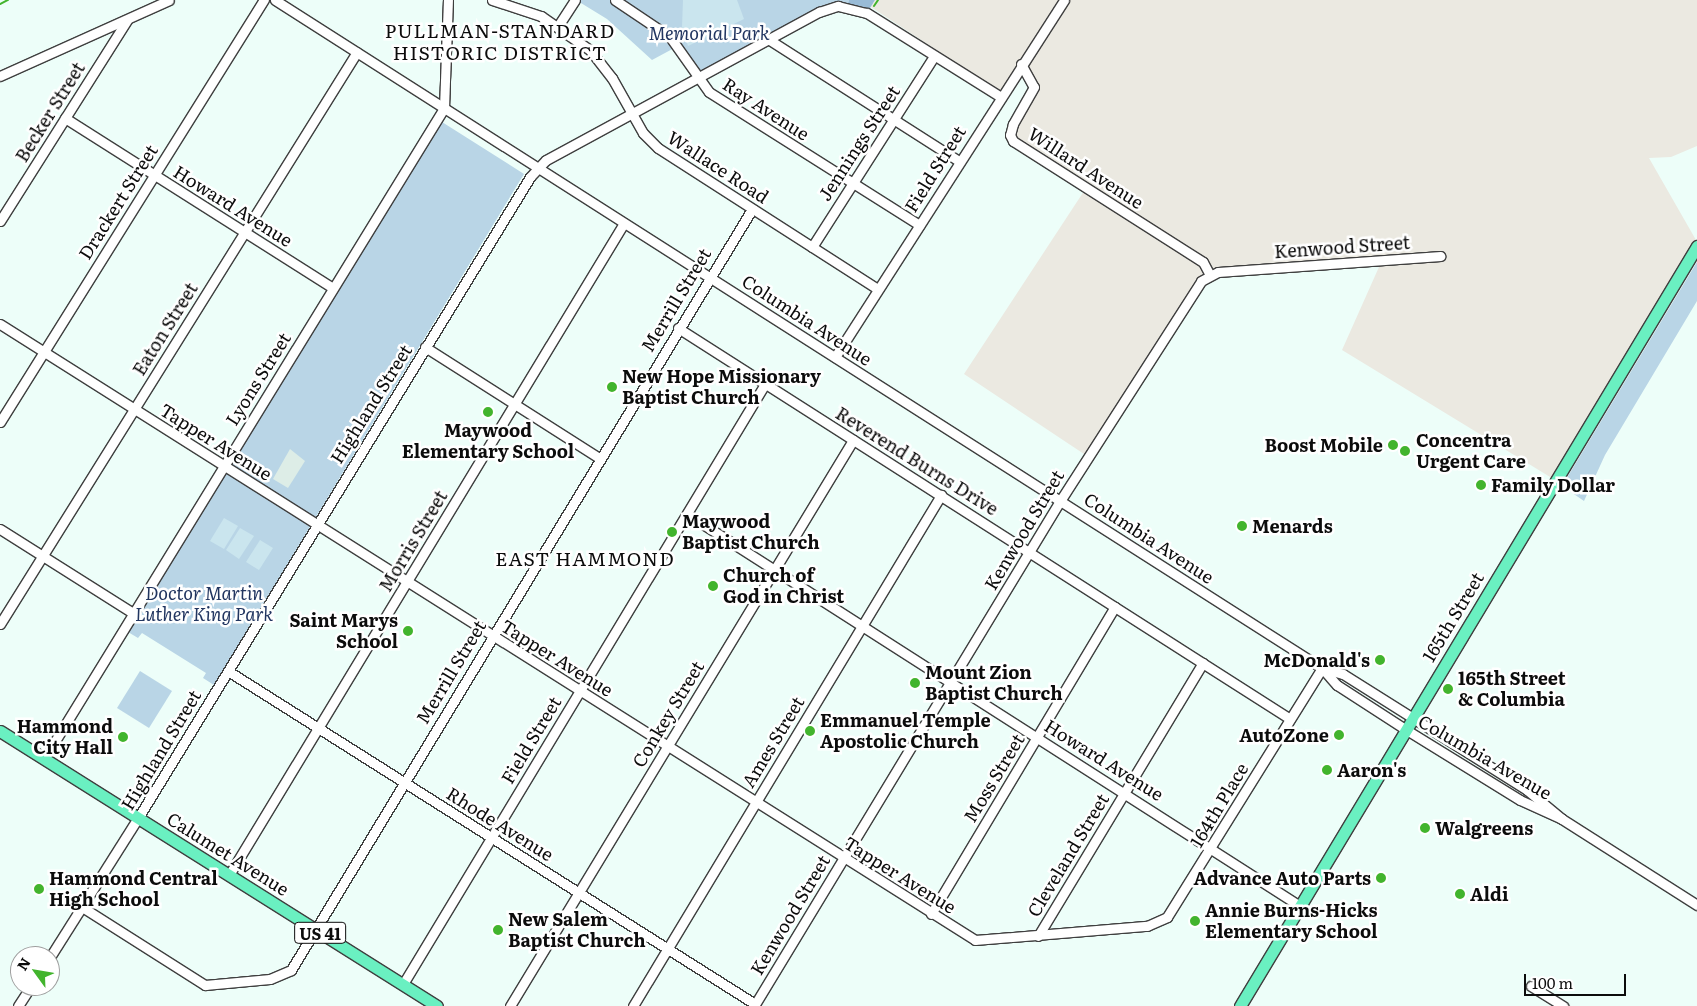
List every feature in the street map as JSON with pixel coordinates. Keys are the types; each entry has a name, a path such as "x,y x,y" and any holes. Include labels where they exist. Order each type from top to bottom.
{"main road":[{"name":"165th Street","path":"1240,1006 1697,246"},
{"name":"Calumet Avenue","path":"0,731 437,1006"}],"street":[{"path":"0,76 169,0"},
{"name":"Drackert Street","path":"0,422 264,0"},
{"name":"Columbia Avenue","path":"275,0 1322,668 1337,684 1405,729 1520,800 1562,819"},
{"name":"Lyons Street","path":"44,759 444,108 448,0"},
{"name":"Wallace Road","path":"492,0 524,9 558,26 602,63 643,133 658,148 878,289"},
{"path":"558,26 575,0"},
{"name":"Ray Avenue","path":"615,0 670,37 710,92 919,225"},
{"name":"Field Street","path":"835,357 1021,64 1064,0"},
{"name":"Highland Street","path":"57,946 138,818 425,347 538,168 546,160 818,12 847,6 867,13 934,56"},
{"name":"Becker Street","path":"0,221 127,20"},
{"path":"768,39 959,161"},
{"name":"Eaton Street","path":"0,624 357,52"},
{"path":"934,56 1000,97"},
{"name":"Jennings Street","path":"812,247 934,56"},
{"name":"Willard Avenue","path":"1021,64 1034,87 1012,124 1010,135 1013,141 1203,262 1210,275"},
{"name":"Howard Avenue","path":"66,118 333,288"},
{"name":"Merrill Street","path":"82,907 205,984 270,979 287,974 752,208"},
{"name":"Morris Street","path":"229,875 624,223"},
{"name":"Kenwood Street","path":"755,1005 1060,501 1195,288 1210,275 1440,256"},
{"name":"Tapper Avenue","path":"0,324 843,859 975,940 1121,928"},
{"name":"Reverend Burns Drive","path":"678,328 1290,719"},
{"path":"425,347 599,458"},
{"name":"Field Street","path":"403,984 765,384"},
{"name":"Conkey Street","path":"510,1006 853,440"},
{"name":"Ames Street","path":"633,1006 941,495"},
{"name":"Howard Avenue","path":"687,514 1300,906"},
{"path":"0,529 133,613"},
{"name":"Moss Street","path":"932,914 1115,607"},
{"name":"Cleveland Street","path":"1038,936 1203,663"},
{"name":"Columbia Avenue","path":"1322,668 1343,674 1526,790 1562,819 1696,903"},
{"name":"164th Place","path":"1121,928 1147,926 1171,914 1322,668"},
{"name":"Rhode Avenue","path":"228,672 755,1005"},
{"path":"1531,986 1563,1006"}],"shaded area":[{"path":"849,0 875,0 867,13 847,6"},
{"path":"875,0 1697,0 1697,146 1671,157 1649,158 1696,240 1555,480 1342,350 1383,258 1209,275 1087,456 964,374 1088,185 1017,139 1015,127 1038,82 1021,58 1000,92 871,7"},
{"path":"290,449 305,461 288,488 273,479"}],"green space":[{"name":"Memorial Park","path":"576,0 849,0 847,6 838,6 698,78 678,46 652,60 607,19"},
{"path":"683,0 737,0 744,19 688,46 682,27"},
{"name":"Doctor Martin Luther King Park","path":"442,122 524,174 214,685 203,678 206,673 142,633 138,638 128,632"},
{"path":"1697,262 1697,301 1605,455 1584,501 1562,486"},
{"path":"224,518 238,526 224,549 210,541"},
{"path":"240,528 254,536 239,559 226,550"},
{"path":"260,540 273,548 259,570 246,562"},
{"path":"140,671 172,691 149,728 117,708"}],"railway":[{"path":"0,4 8,0"},
{"path":"874,6 878,0"}],"place":[{"name":"New Hope Missionary Baptist Church","path":"612,387"},
{"name":"Maywood Elementary School","path":"488,412"},
{"name":"Boost Mobile","path":"1393,445"},
{"name":"Concentra Urgent Care","path":"1405,451"},
{"name":"Family Dollar","path":"1481,485"},
{"name":"Menards","path":"1242,526"},
{"name":"Maywood Baptist Church","path":"672,532"},
{"name":"Church of God in Christ","path":"713,586"},
{"name":"Saint Marys School","path":"408,631"},
{"name":"McDonald's","path":"1380,660"},
{"name":"Mount Zion Baptist Church","path":"915,683"},
{"name":"165th Street & Columbia","path":"1448,689"},
{"name":"Emmanuel Temple Apostolic Church","path":"810,731"},
{"name":"AutoZone","path":"1339,735"},
{"name":"Hammond City Hall","path":"123,737"},
{"name":"Aaron's","path":"1327,770"},
{"name":"Walgreens","path":"1425,828"},
{"name":"Advance Auto Parts","path":"1381,878"},
{"name":"Hammond Central High School","path":"39,889"},
{"name":"Aldi","path":"1460,894"},
{"name":"Annie Burns-Hicks Elementary School","path":"1195,921"},
{"name":"New Salem Baptist Church","path":"498,930"}],"district":[{"name":"PULLMAN-STANDARD HISTORIC DISTRICT","path":"500,42"},
{"name":"EAST HAMMOND","path":"585,559"}]}
